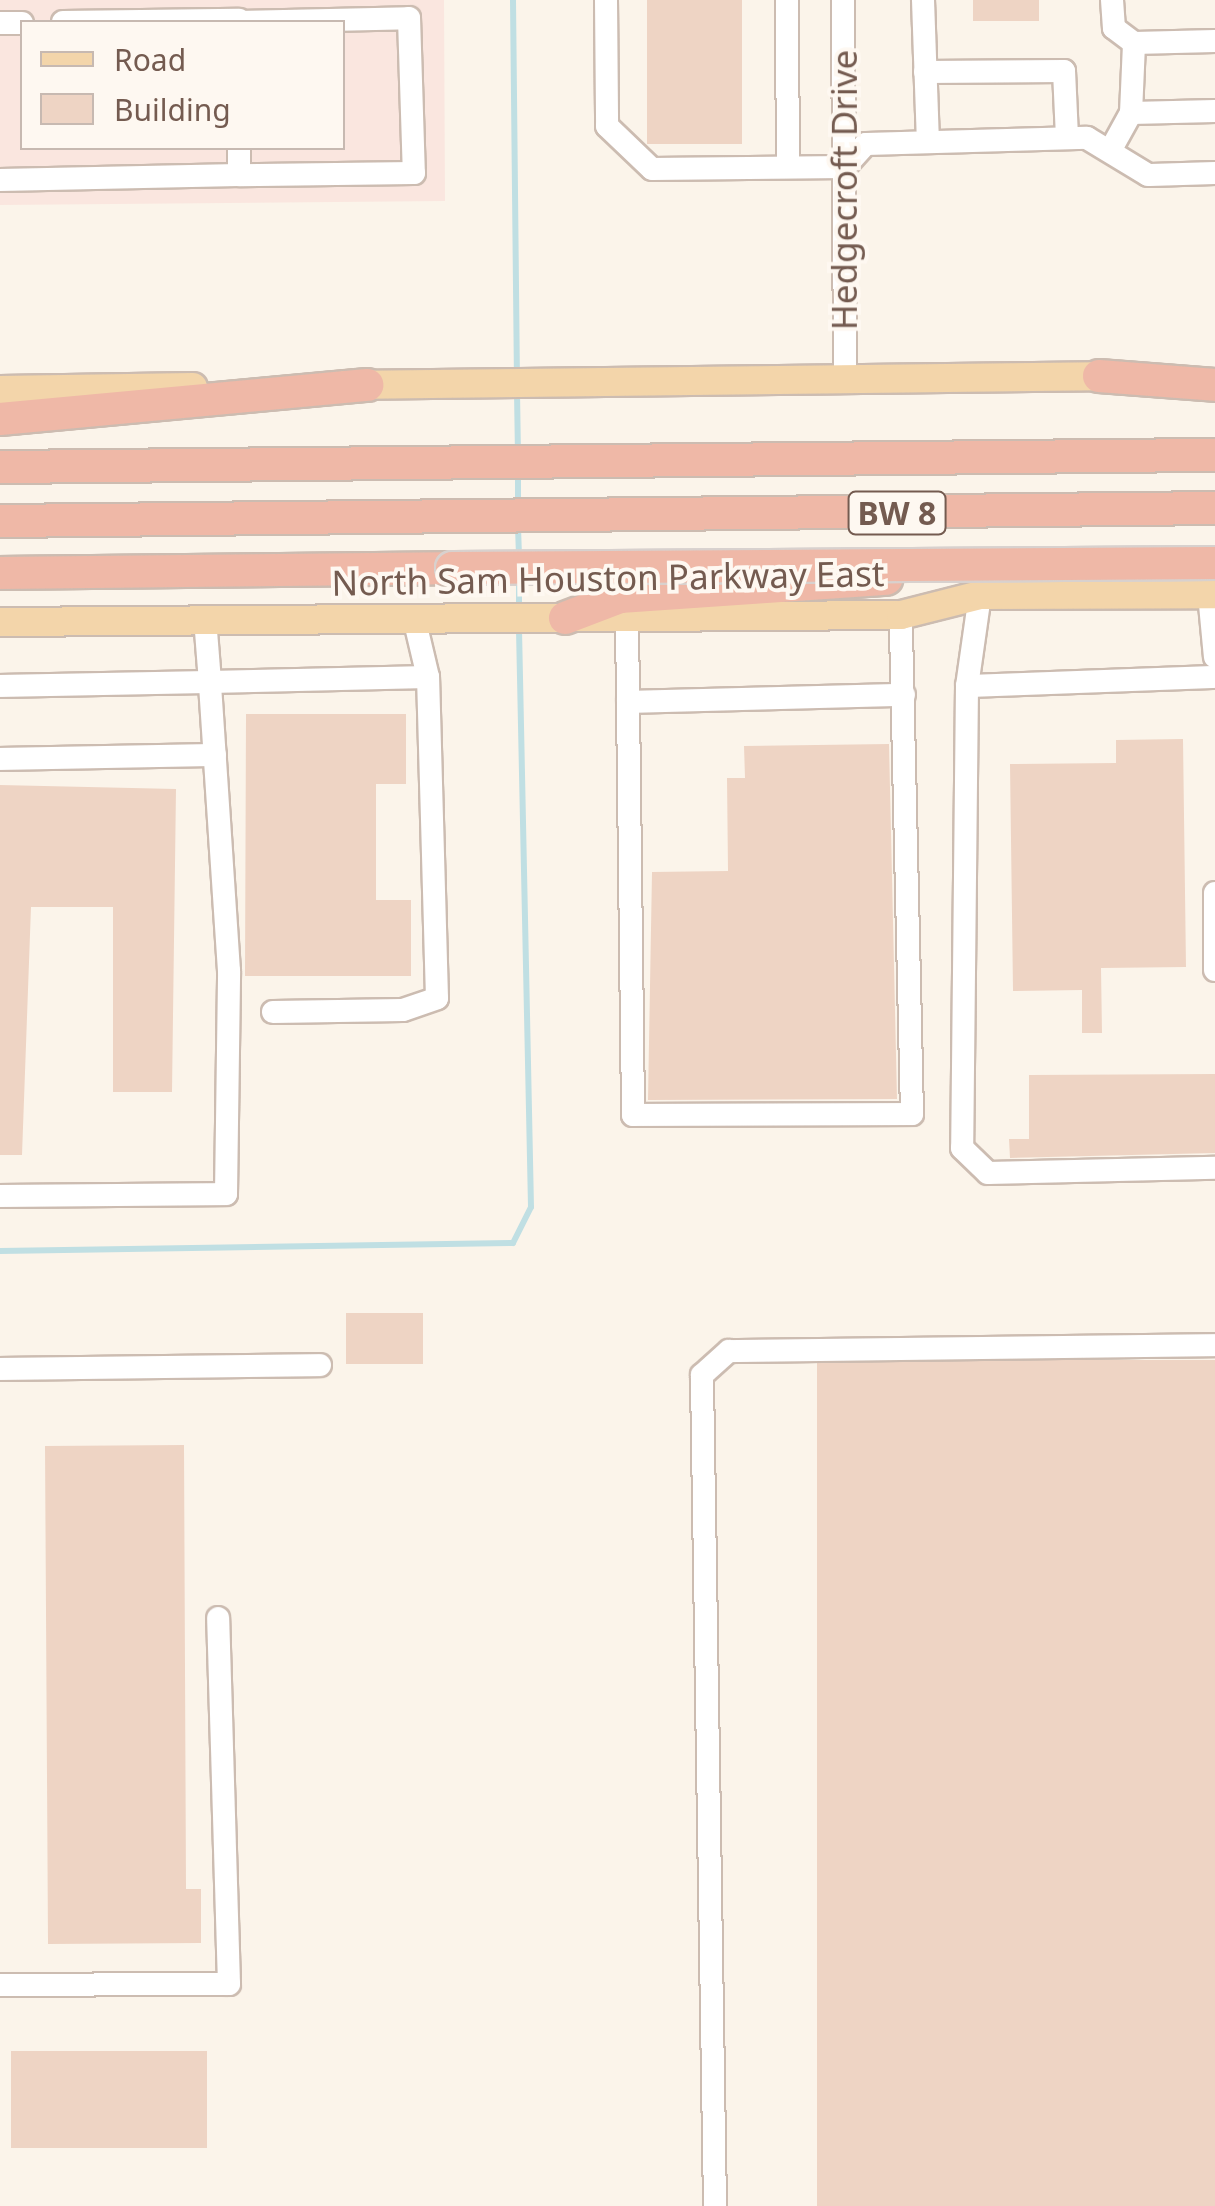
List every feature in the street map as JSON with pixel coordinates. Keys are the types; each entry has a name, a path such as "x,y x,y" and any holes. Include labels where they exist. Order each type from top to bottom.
{"highway":[{"path":"1099,376 1215,384"},
{"path":"0,418 367,385"},
{"name":"BW 8","path":"0,467 1215,455"},
{"name":"North Sam Houston Parkway East","path":"0,521 579,518 1215,508"},
{"path":"0,573 452,568 1214,577"},
{"path":"565,618 620,597 1214,577"}],"main road":[{"path":"0,390 1215,374"},
{"name":"North Sam Houston Parkway East","path":"0,622 415,622 901,615 980,595 1214,577"}],"street":[{"path":"606,0 608,126 652,169 846,167 866,144 1067,138 1110,152 1148,175 1215,173"},
{"path":"787,0 788,166"},
{"name":"Hedgecroft Drive","path":"843,0 845,379"},
{"path":"923,0 928,142"},
{"path":"1112,0 1114,28 1134,43 1215,41"},
{"path":"0,180 414,172 409,18 296,20"},
{"path":"1110,152 1132,113 1134,43"},
{"path":"925,72 1064,71 1067,138"},
{"path":"1132,113 1215,111"},
{"path":"239,150 239,175"},
{"path":"1214,577 1215,657"},
{"path":"980,595 967,686 962,1148 988,1173 1215,1168"},
{"path":"627,620 634,1115 912,1114 901,615"},
{"path":"0,1196 226,1194 229,972 205,619"},
{"path":"273,1012 404,1010 437,998 428,677 415,622"},
{"path":"0,686 428,677"},
{"path":"967,686 1215,678"},
{"path":"628,702 904,695"},
{"path":"0,759 215,755"},
{"path":"1215,892 1215,970"},
{"path":"715,2206 702,1375 729,1351 1215,1345"},
{"path":"0,1369 320,1364"},
{"path":"0,1985 229,1984 218,1618"}],"shaded area":[{"path":"0,0 444,0 445,201 0,205"}],"building":[{"path":"647,0 742,0 742,144 647,144"},
{"path":"973,0 1039,0 1039,21 973,21"},
{"path":"246,714 406,714 406,784 376,784 376,900 411,900 411,976 245,976"},
{"path":"1183,739 1186,967 1101,968 1102,1033 1082,1033 1082,990 1013,991 1010,764 1116,763 1116,740"},
{"path":"889,744 897,1099 648,1100 652,872 728,871 727,778 745,778 744,746"},
{"path":"0,785 176,789 172,1092 113,1092 113,907 31,907 22,1155 0,1155"},
{"path":"1215,1074 1215,1153 1010,1158 1009,1139 1029,1139 1029,1075"},
{"path":"346,1313 423,1313 423,1364 346,1364"},
{"path":"817,1360 1215,1360 1215,2206 817,2206"},
{"path":"184,1445 186,1889 201,1889 201,1943 48,1944 45,1446"},
{"path":"11,2051 207,2051 207,2148 11,2148"}],"waterway":[{"path":"513,0 517,374"},
{"path":"517,392 518,454"},
{"path":"518,472 518,504"},
{"path":"518,527 519,559"},
{"path":"519,577 519,609"},
{"path":"0,1251 513,1243 531,1207 519,627"}]}
